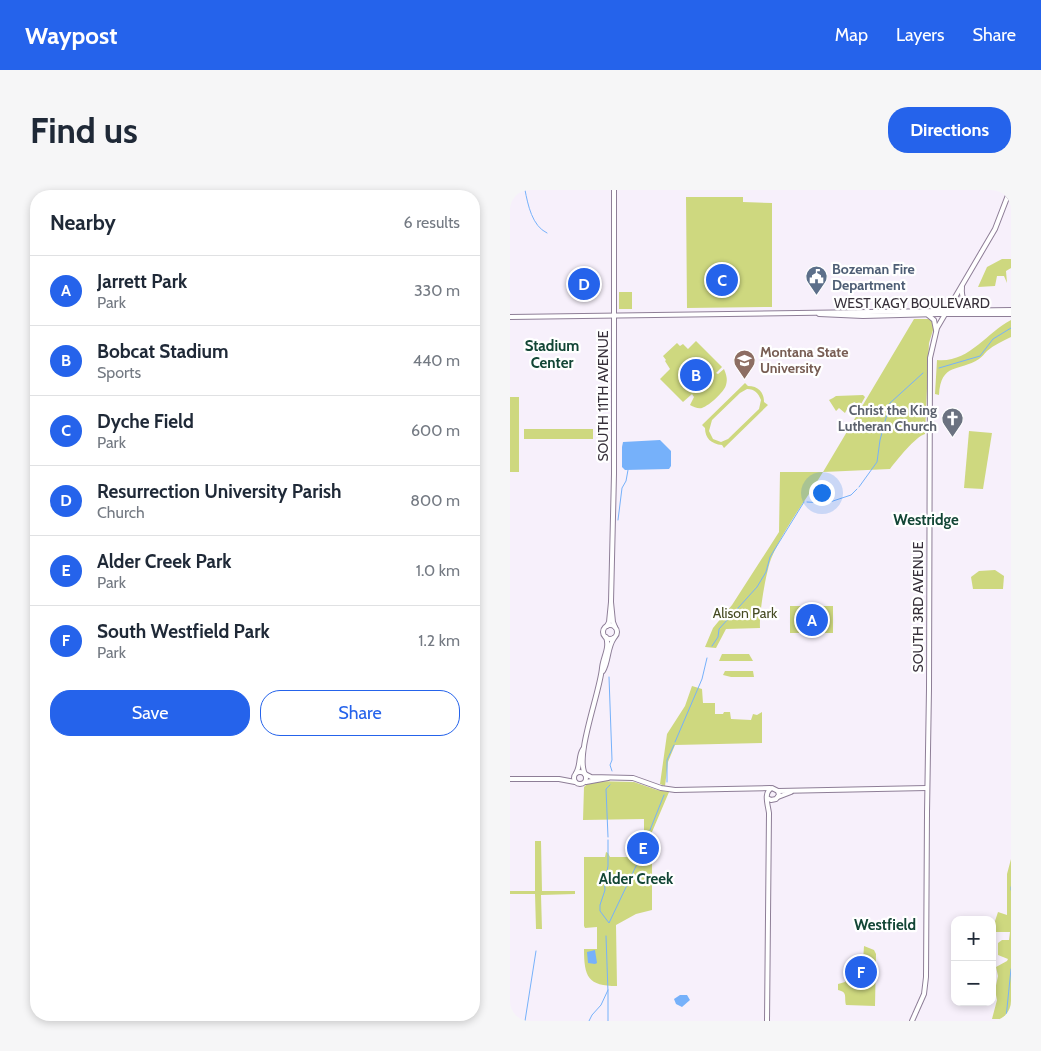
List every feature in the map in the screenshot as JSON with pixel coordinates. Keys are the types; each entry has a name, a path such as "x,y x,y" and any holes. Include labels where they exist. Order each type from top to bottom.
{"main road":[{"name":"SOUTH 11TH AVENUE","path":"607,626 611,602 614,474 614,190"},
{"name":"SOUTH 3RD AVENUE","path":"912,1021 922,1000 926,983 929,689 929,366 936,330 995,229 1010,190"},
{"path":"963,284 962,294 964,301 976,310"},
{"name":"WEST KAGY BOULEVARD","path":"814,313 854,316 1011,310"},
{"name":"WEST KAGY BOULEVARD","path":"510,317 614,314 946,312 1011,314"},
{"path":"926,314 934,320 936,330"},
{"name":"SOUTH 11TH AVENUE","path":"611,602 615,627"},
{"path":"586,782 587,777 582,765 584,749 608,646 604,631 607,626 615,627 617,634 611,643 606,667 602,673"},
{"path":"606,637 614,638"},
{"path":"575,782 575,774 584,749"},
{"path":"558,779 581,772 591,777 633,778 667,789 770,788 778,790 803,790 927,788"},
{"path":"510,779 558,779 581,785 586,782 608,778"},
{"path":"920,788 927,780"},
{"path":"767,1021 769,813 767,792 770,788"},
{"path":"755,789 776,799 803,790"},
{"path":"769,813 778,790"}],"green space":[{"path":"686,197 743,197 743,202 772,203 772,307 687,308"},
{"path":"1002,259 1011,259 1011,268 1006,271 1007,283 1004,276 997,276 995,286 978,287 987,267"},
{"path":"619,292 632,292 632,309 619,309"},
{"path":"914,319 933,320 934,327 929,343 925,434 901,455 890,469 823,472"},
{"path":"1011,320 1011,337 987,351 972,363 947,373 940,385 939,395 935,394 937,360 959,357"},
{"path":"696,341 722,367 716,373 718,374 724,369 727,379 725,388 720,395 709,404 700,408 690,405 694,397 692,394 683,402 660,379 670,369 663,356 677,343 680,346 683,344 688,349"},
{"path":"745,383 760,390 764,402 768,405 724,448 722,445 709,440 702,425","holes":["747,389 756,392 760,398 759,409 728,439 721,442 713,439 709,431 712,420 740,393"]},
{"path":"863,395 865,397 860,406 854,402 851,406 849,405 845,413 839,408 836,411 829,400 836,396"},
{"path":"510,397 519,397 519,472 510,472"},
{"path":"524,429 593,429 593,439 524,439"},
{"path":"969,431 992,433 983,489 964,488"},
{"name":"Alison Park","path":"780,472 823,472 789,525 771,559 763,593 760,628 726,629 716,648 705,647 713,628 732,605 779,532"},
{"path":"995,570 1004,576 1003,589 973,589 971,577 979,571"},
{"path":"790,606 833,606 833,633 790,633"},
{"path":"722,654 749,654 753,661 719,661"},
{"path":"725,671 753,671 754,677 731,677 723,675"},
{"path":"692,686 702,689 703,703 715,703 715,714 730,712 731,719 751,720 753,714 757,715 762,712 762,743 675,745 668,762 665,786 660,784 667,734 685,706"},
{"path":"589,782 634,782 669,792 652,832 652,910 636,914 616,925 617,986 607,986 594,982 585,967 584,949 597,949 597,927 585,928 584,926 584,857 605,857 606,852 610,857 634,857 635,840 644,838 644,819 583,820 584,787"},
{"path":"535,841 541,841 542,891 575,891 575,894 541,895 542,929 536,929 535,894 510,894 510,891 535,891"},
{"path":"1011,859 1011,1021 1001,1021 999,1019 992,1019 997,1000 996,985 998,976 996,967 1008,959 998,955 998,943 1002,940 1009,940 1010,932 996,932 996,918 998,912 1007,915 1007,874"},
{"path":"864,946 874,950 876,954 875,1006 846,1005 844,994 838,990 838,984 845,982 847,963 863,961"}],"water":[{"path":"660,440 671,451 671,466 669,469 625,470 622,467 623,442"},
{"path":"595,950 597,963 588,963 587,952"},
{"path":"680,995 687,995 690,1000 682,1007 676,1004 674,999"}],"waterway":[{"path":"525,190 534,220 547,233"},
{"path":"939,368 980,356 993,339 1011,328"},
{"path":"859,487 877,462 880,440 890,403 923,373"},
{"path":"618,520 622,488 626,481 628,470"},
{"path":"827,503 851,495 857,489"},
{"path":"712,646 718,637 719,629 757,587 766,572 770,557 804,502"},
{"path":"807,502 824,503"},
{"path":"675,742 702,679 707,658"},
{"path":"609,677 612,760 610,765 612,771"},
{"path":"667,782 667,760 674,745"},
{"path":"608,837 606,789 610,785"},
{"path":"650,830 664,795"},
{"path":"608,840 608,866 604,876 605,890 600,911 609,923 644,845"},
{"path":"606,936 608,1021"},
{"path":"525,1021 536,951"},
{"path":"1004,1021 1006,1018 1011,969"},
{"path":"589,1021 601,1005 608,990"}],"place":[{"name":"Dyche Field","path":"722,280"},
{"name":"Resurrection University Parish","path":"584,284"},
{"name":"Bozeman Fire Department","path":"816,296"},
{"name":"Bobcat Stadium","path":"696,375"},
{"name":"Montana State University","path":"744,379"},
{"name":"Christ the King Lutheran Church","path":"953,437"},
{"name":"Jarrett Park","path":"812,620"},
{"name":"Alder Creek Park","path":"643,848"},
{"name":"South Westfield Park","path":"861,972"}],"district":[{"name":"Stadium Center","path":"552,354"},
{"name":"Westridge","path":"926,520"},
{"name":"Alder Creek","path":"636,879"},
{"name":"Westfield","path":"885,925"}]}
